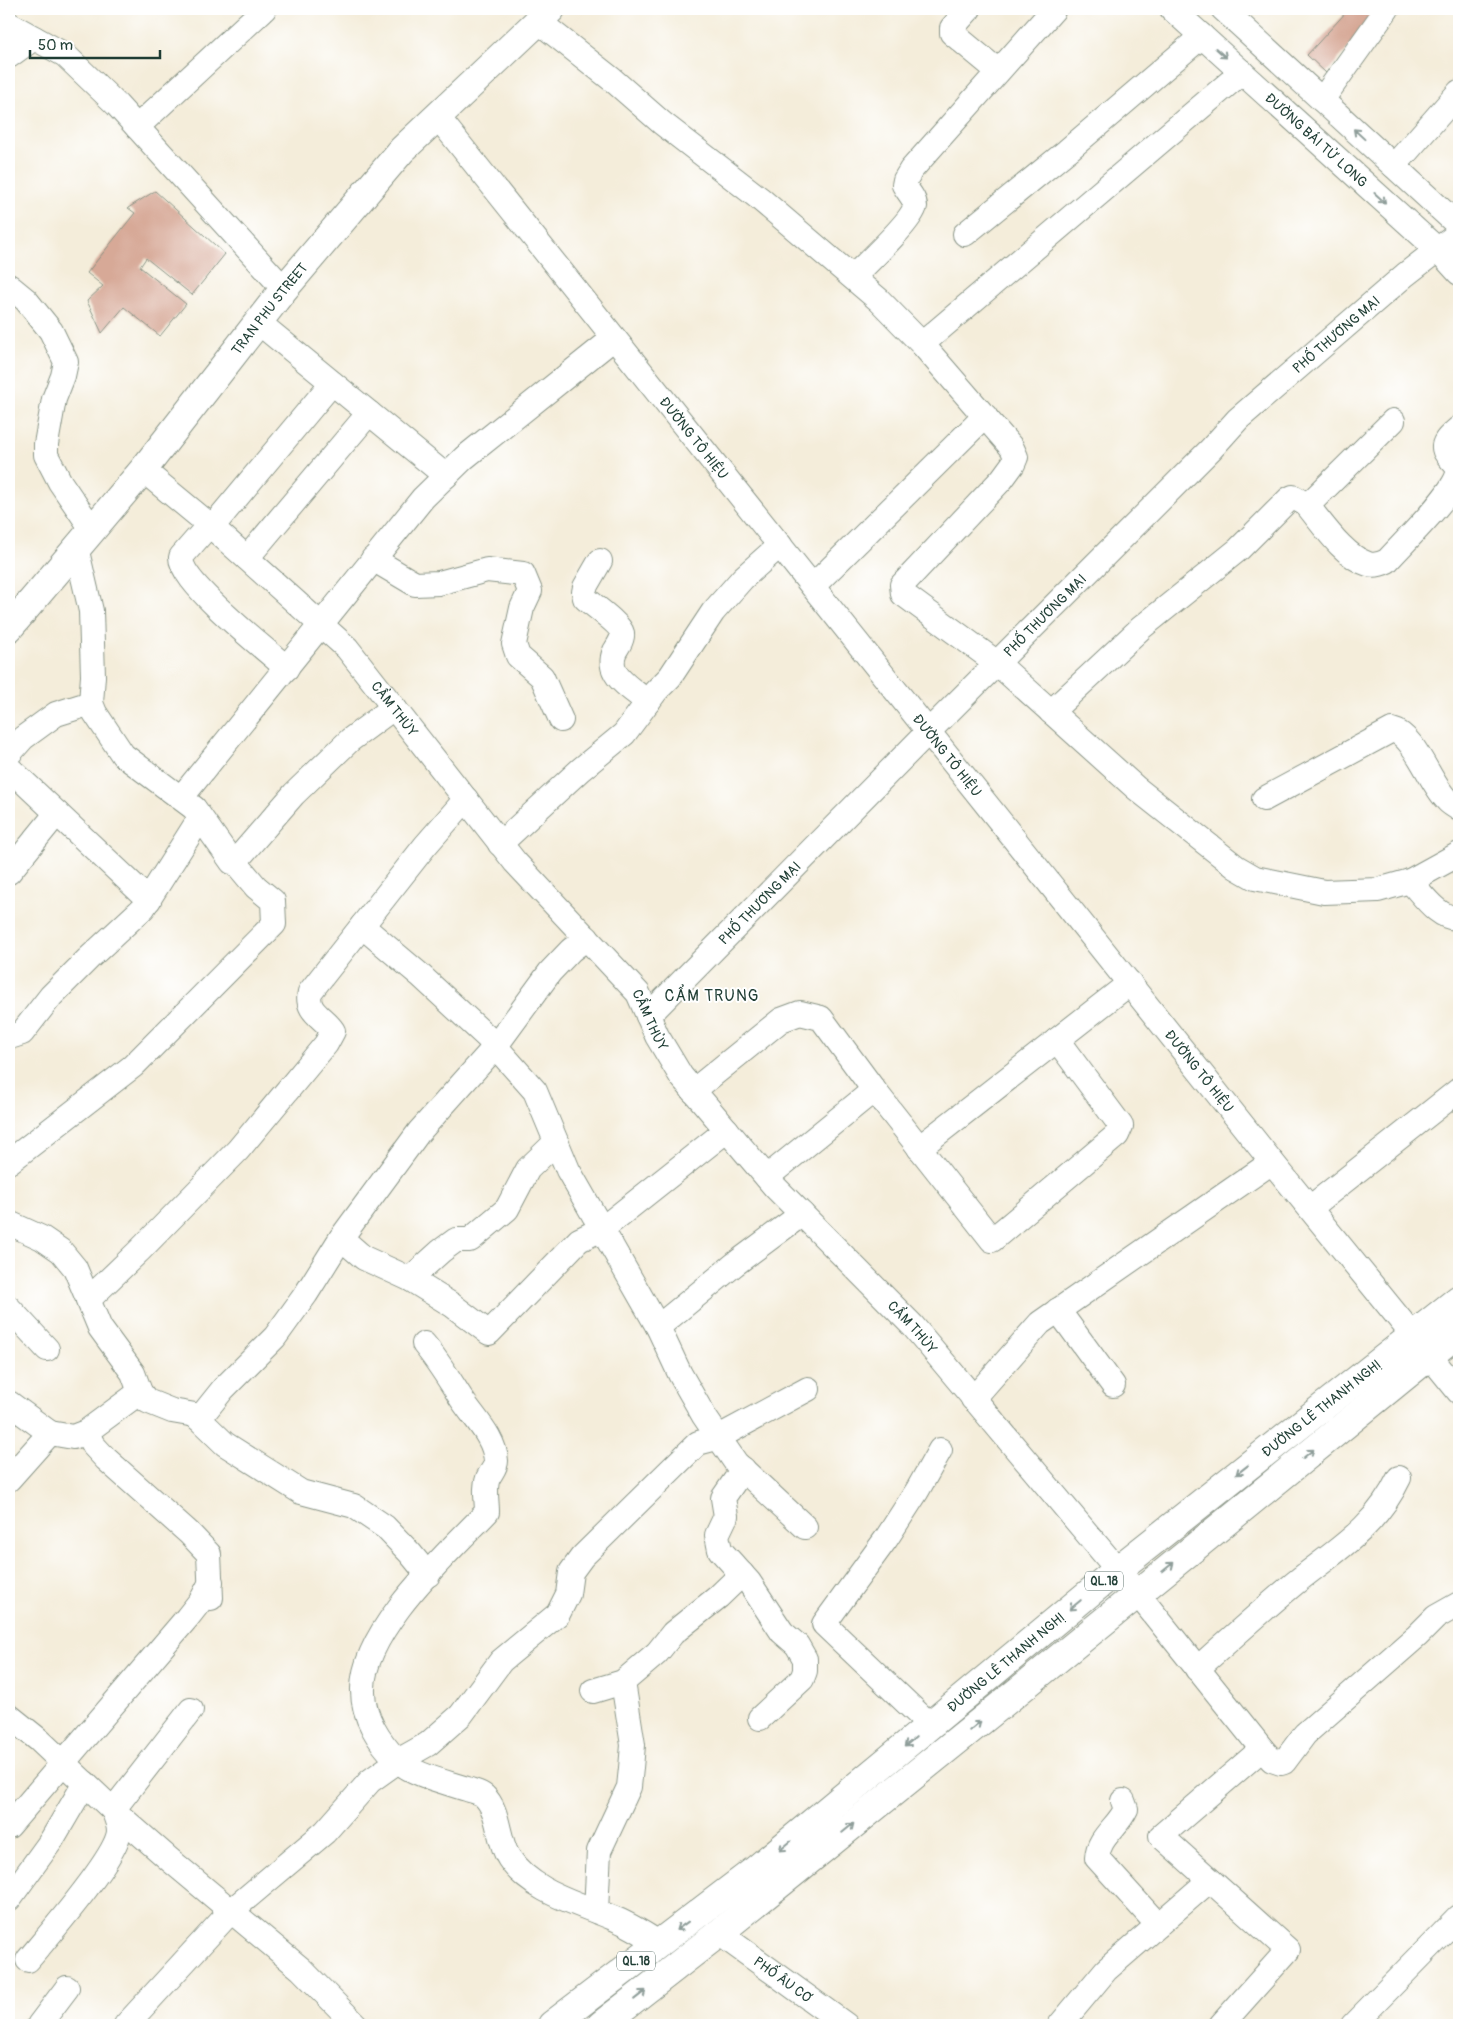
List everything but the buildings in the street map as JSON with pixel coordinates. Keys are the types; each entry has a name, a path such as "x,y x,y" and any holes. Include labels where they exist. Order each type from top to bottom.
{"main road":[{"name":"TRAN PHU STREET","path":"9,628 143,470 284,289 402,150 538,15"},
{"name":"ĐƯỜNG LÊ THANH NGHỊ","path":"762,1881 1006,1701 1137,1593 1421,1345 1459,1298"},
{"name":"ĐƯỜNG LÊ THANH NGHỊ","path":"601,2025 726,1916 930,1725 1117,1570 1421,1345 1459,1332"},
{"name":"ĐƯỜNG LÊ THANH NGHỊ","path":"552,2025 659,1943 726,1916"}],"street":[{"path":"137,127 264,9"},
{"path":"969,9 952,28 952,33 998,72"},
{"path":"853,278 890,240 911,213 914,199 904,185 911,170 1054,9"},
{"name":"ĐƯỜNG BÁI TỬ LONG","path":"1172,9 1438,250 1459,273"},
{"path":"1223,9 1459,226"},
{"path":"1322,100 1386,9"},
{"path":"538,15 662,123 759,198 879,300 922,344 1012,448 1016,456 1013,464 1002,479 906,580 901,590 902,594 997,663 1136,788 1236,867 1255,878 1324,892 1378,890 1410,881 1459,854"},
{"path":"9,24 64,55 117,105 284,289"},
{"path":"965,234 1067,151 1202,36"},
{"path":"9,56 34,38"},
{"path":"1261,90 1282,63"},
{"path":"922,344 1242,72"},
{"path":"1394,166 1459,92"},
{"name":"ĐƯỜNG TÔ HIỆU","path":"437,116 1272,1162 1459,1392"},
{"name":"PHỐ THƯƠNG MẠI","path":"648,1016 929,730 1204,456 1238,419 1405,275 1459,233"},
{"path":"9,286 26,300 51,331 66,362 63,376 54,398 46,444 46,456 60,482 84,538 91,611 93,676 91,703 95,713 123,755 194,808 232,862 235,862 256,887 273,901 274,924 133,1066 9,1162"},
{"path":"258,322 446,476"},
{"path":"181,798 423,498 464,458 614,338"},
{"path":"287,668 232,621 184,571 181,557 210,526 332,383"},
{"path":"248,558 369,413"},
{"path":"813,586 985,416"},
{"path":"1306,504 1320,494 1393,421"},
{"path":"1051,712 1141,628 1238,549 1290,499 1296,498 1306,504 1347,552 1368,564 1378,565 1387,561 1447,495 1458,472 1458,466 1446,454 1445,442 1459,428"},
{"name":"CẨM THỦY","path":"143,470 248,558 347,648 515,862 638,993 657,1036 681,1076 767,1177 913,1326 1137,1593 1196,1669 1272,1760 1284,1762 1305,1734 1417,1636 1428,1623 1459,1604"},
{"path":"500,844 580,770 624,734 656,691 670,677 714,612 743,578 780,545"},
{"path":"373,559 415,584 439,583 487,570 523,574 530,591 522,608 514,644 518,656 542,677 561,720"},
{"path":"600,561 585,587 585,598 617,625 622,633 613,657 614,672 648,702"},
{"path":"9,754 23,738 56,714 91,703"},
{"path":"235,862 294,794 343,747 389,710 395,709"},
{"path":"1264,799 1392,730 1403,735 1410,743 1442,794 1451,804 1459,809"},
{"path":"9,768 150,900"},
{"path":"88,1300 238,1150 326,1044 333,1031 313,1011 308,1000 310,992 466,799"},
{"path":"9,872 57,813"},
{"path":"9,1034 13,1036 22,1033 51,996 150,900 200,818"},
{"path":"1410,881 1443,914 1451,918 1459,918"},
{"path":"362,926 420,975 487,1037 535,1091 568,1170 658,1327 680,1374 718,1438 743,1469 805,1527"},
{"path":"199,1420 222,1389 275,1337 306,1294 341,1238 419,1132 496,1048 550,972 570,950 588,938"},
{"path":"919,1148 1130,983"},
{"path":"693,1090 781,1020 800,1013 821,1018 874,1090 992,1240 1117,1134 1121,1126 1058,1040"},
{"path":"767,1177 874,1090"},
{"path":"1310,1208 1459,1090"},
{"path":"341,1238 364,1258 410,1279 452,1305 489,1333 579,1240 602,1229 727,1130"},
{"path":"410,1279 441,1250 456,1240 470,1240 507,1209 528,1169 556,1142"},
{"path":"973,1399 1040,1323 1272,1162"},
{"path":"658,1327 735,1264 802,1214"},
{"path":"9,1223 42,1238 61,1251 75,1268 100,1328 133,1373 140,1392 147,1401 172,1411 195,1415 225,1444 301,1492 354,1506 385,1527 428,1575"},
{"path":"9,1308 47,1349"},
{"path":"1058,1310 1113,1385"},
{"path":"424,1344 439,1362 463,1401 490,1439 496,1453 496,1464 488,1479 486,1494 487,1512 428,1575 386,1625 370,1653 363,1688 368,1718 379,1737 398,1761 413,1770 484,1795 491,1807 503,1846 510,1859 529,1878 568,1901 614,1918 659,1943"},
{"path":"126,2025 231,1911 325,1832 370,1781 398,1761 428,1744 461,1715 501,1661 558,1614 568,1594 571,1572 582,1557 698,1443 718,1438 808,1389"},
{"path":"9,1402 50,1433 74,1437 86,1432 140,1392"},
{"path":"86,1432 106,1459 203,1546 209,1554 212,1608"},
{"path":"9,1479 50,1433"},
{"path":"930,1725 824,1624 886,1539 917,1491 940,1450"},
{"path":"743,1469 723,1498 726,1516 717,1535 720,1550 742,1574 768,1608 782,1632 798,1645 805,1659 805,1671 802,1679 760,1718"},
{"path":"1196,1669 1290,1587 1358,1534 1385,1504 1399,1478"},
{"path":"593,1691 624,1682 657,1653 673,1633 718,1597 742,1574"},
{"path":"9,1826 187,1618 202,1599 211,1582"},
{"path":"596,1911 599,1851 629,1787 633,1745 624,1682"},
{"path":"113,1810 191,1710"},
{"path":"9,1716 39,1740 113,1810 301,1969 356,2025"},
{"path":"1221,2025 1288,1950 1161,1836 1262,1749"},
{"path":"9,1899 51,1841 85,1783"},
{"path":"1123,1801 1126,1809 1104,1838 1097,1850 1097,1858 1158,1925"},
{"path":"28,1960 109,1857 119,1833 118,1823 113,1810"},
{"path":"1060,2025 1106,1970 1210,1880"},
{"name":"PHỐ ÂU CƠ","path":"726,1916 846,2025"},
{"path":"1353,2025 1459,1917"},
{"path":"39,2025 67,1988"}],"district":[{"name":"CẨM TRUNG","path":"712,996"}]}
